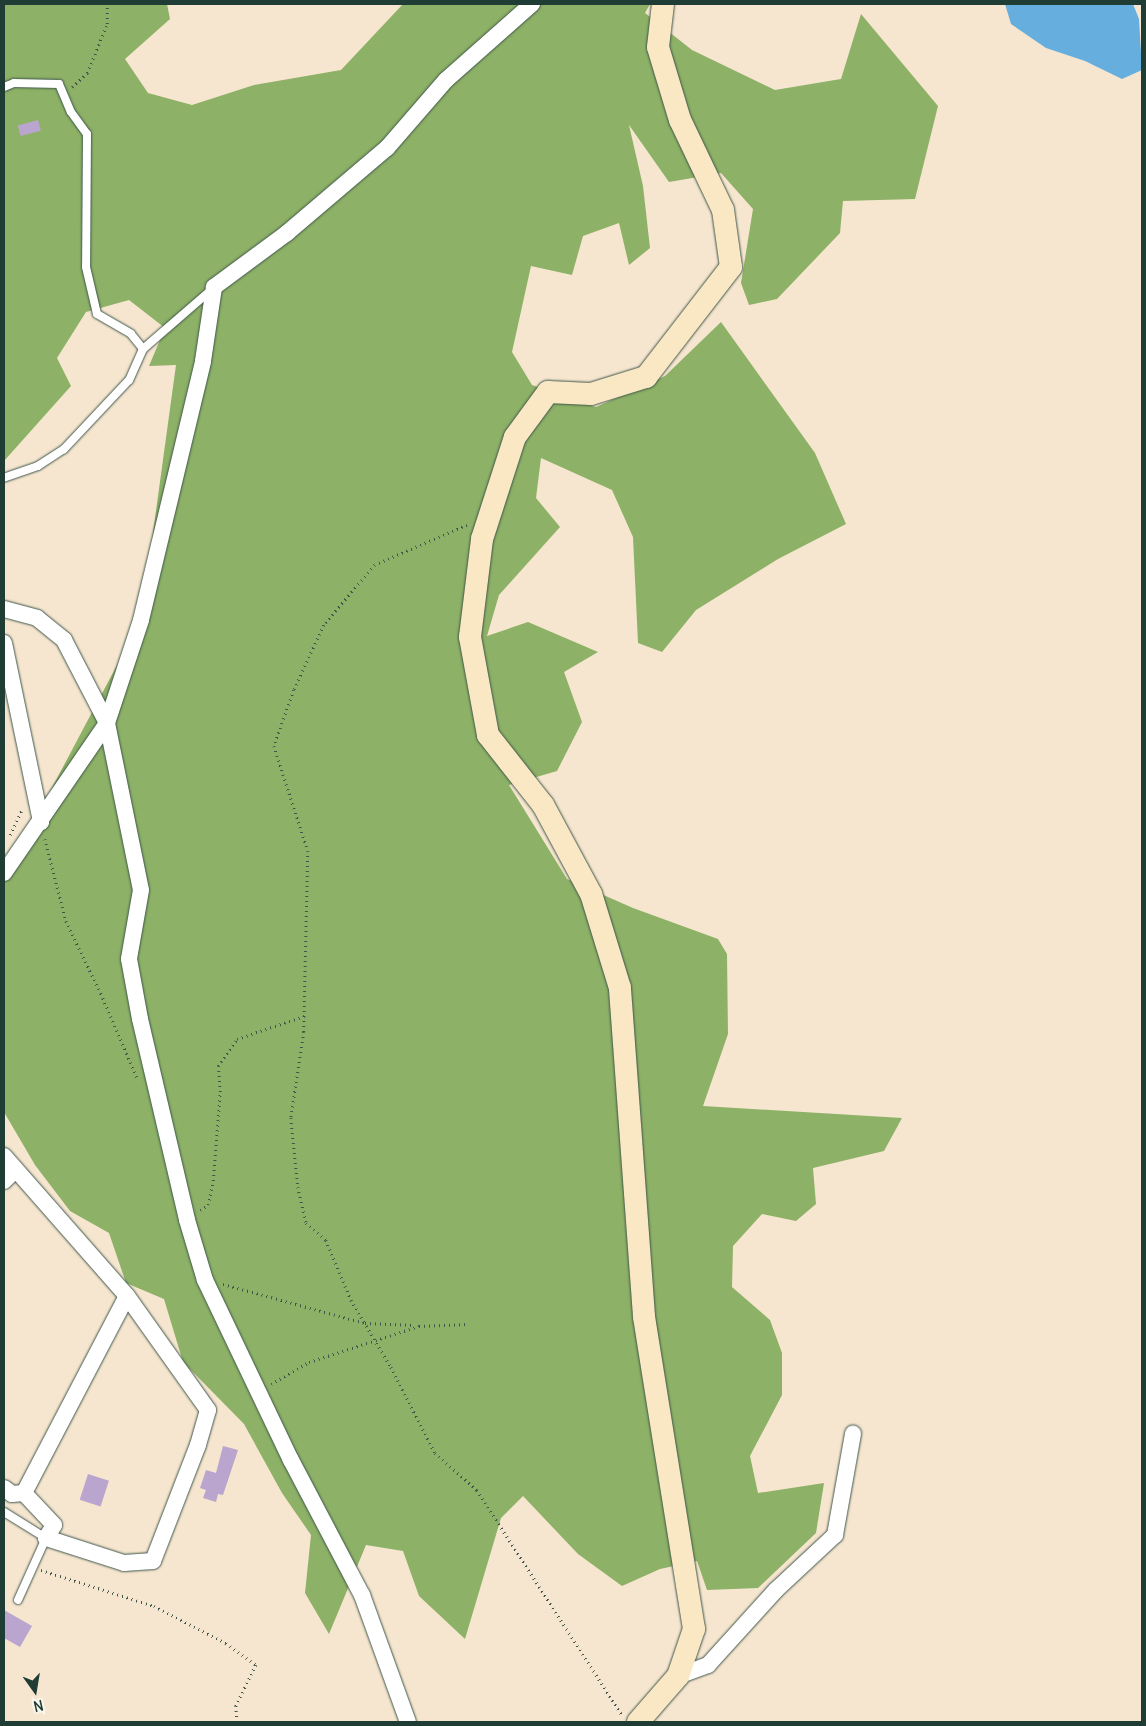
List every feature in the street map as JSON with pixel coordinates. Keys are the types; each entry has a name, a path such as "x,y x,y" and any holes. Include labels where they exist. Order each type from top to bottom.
{"street":[{"path":"4,873 108,723 143,610 203,361 214,287 286,233 387,148 446,80 532,4"},
{"path":"638,1722 678,1676 694,1629 644,1316 620,988 591,894 543,805 488,735 470,637 482,539 515,436 548,392 591,394 646,377 731,267 723,210 680,120 658,47 663,4"},
{"path":"4,609 37,618 64,640 108,723 141,890 129,959 140,1020 187,1220 205,1280 258,1391 362,1595 408,1722"},
{"path":"4,643 31,786 41,822"},
{"path":"4,1156 9,1176 127,1296 208,1410 198,1446 153,1561 124,1563 46,1538 54,1525 24,1493"},
{"path":"24,1493 127,1296"},
{"path":"678,1676 708,1664 776,1590 835,1535 853,1434"},
{"path":"4,1488 12,1494 24,1493"}],"lane":[{"path":"4,87 14,83 59,84 87,134 86,267 98,314 131,334 143,349"},
{"path":"4,478 38,466 64,449 129,380 143,349 214,287"},
{"path":"4,1512 46,1538 18,1600"}],"path":[{"path":"64,95 88,73 107,24 107,4"},
{"path":"490,515 375,565 324,625 294,690 274,746 308,851 304,1016 291,1118 306,1223 326,1240 351,1300 375,1339 435,1453 477,1490 627,1722"},
{"path":"8,839 31,786"},
{"path":"41,822 66,921 103,998 140,1087"},
{"path":"187,1220 208,1205 220,1092 218,1066 237,1039 304,1016"},
{"path":"205,1280 365,1323 419,1326 468,1324"},
{"path":"258,1391 309,1362 419,1326"},
{"path":"33,1567 154,1606 226,1643 256,1666 236,1706 237,1722"}],"green space":[{"path":"4,4 167,4 170,19 125,59 148,93 192,105 254,85 341,70 403,4 650,4 645,13 692,50 775,90 841,79 861,14 938,106 915,199 843,201 840,233 777,299 749,305 741,283 753,209 721,173 669,182 629,125 643,186 650,248 629,265 619,223 583,236 572,275 531,266 512,352 532,385 596,407 665,376 721,322 815,453 846,524 778,559 696,610 662,652 638,643 633,537 612,490 541,458 536,498 560,527 499,595 487,636 528,622 598,652 564,672 582,722 557,771 509,785 567,879 633,908 718,939 727,954 728,1034 703,1106 902,1118 884,1151 813,1168 816,1204 796,1221 762,1214 733,1246 732,1287 770,1320 782,1353 782,1395 750,1456 758,1493 824,1483 816,1533 758,1588 707,1590 697,1561 660,1569 622,1586 578,1554 523,1496 501,1518 465,1639 419,1596 403,1551 366,1545 329,1634 305,1593 311,1535 282,1493 244,1424 183,1362 164,1299 126,1283 109,1233 70,1211 35,1165 4,1112 4,878 141,620 176,365 149,366 165,328 129,300 86,312 57,358 71,386 4,461"}],"water":[{"path":"1005,4 1133,4 1139,19 1142,70 1122,79 1085,61 1046,48 1011,24"}],"building":[{"path":"38,120 41,131 21,136 18,125"},
{"path":"223,1446 238,1450 223,1495 218,1494 216,1502 203,1498 206,1490 200,1488 206,1470 216,1473"},
{"path":"88,1474 109,1481 101,1506 80,1500"},
{"path":"4,1610 32,1626 20,1647 4,1638"}]}
